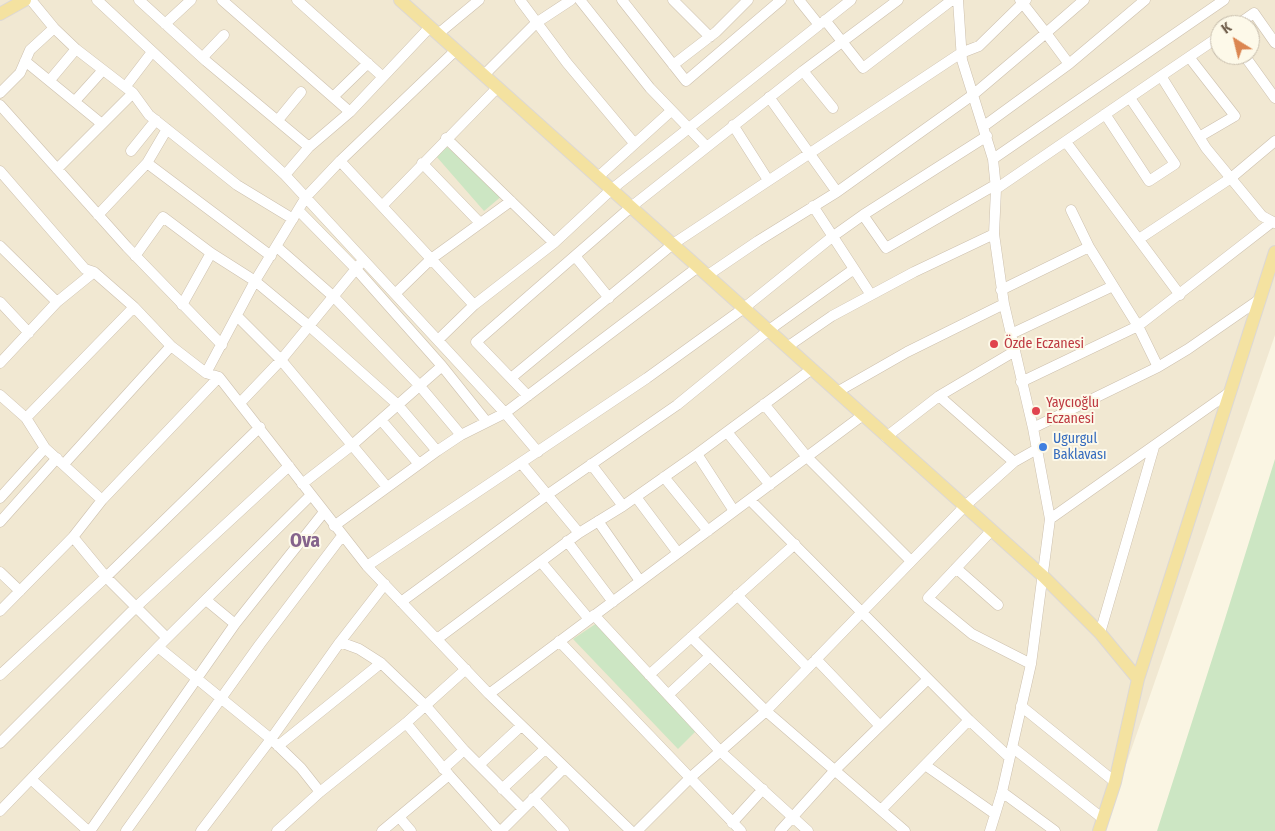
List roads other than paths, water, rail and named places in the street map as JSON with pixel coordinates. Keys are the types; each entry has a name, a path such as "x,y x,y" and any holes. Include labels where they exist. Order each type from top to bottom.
{"main road":[{"path":"0,14 25,0"},
{"path":"400,0 1044,577 1100,633 1138,678"},
{"path":"1100,825 1115,782 1138,678 1275,252"}],"street":[{"path":"31,0 54,28 76,48 130,89 149,115 237,185 296,215 356,269 442,366 486,421"},
{"path":"97,0 285,175 505,413 538,452"},
{"path":"139,0 202,57 309,147"},
{"path":"166,24 191,0"},
{"path":"222,0 350,112"},
{"path":"297,0 384,77"},
{"path":"285,175 309,147 350,112 434,30 478,0"},
{"path":"520,0 536,23 634,142"},
{"path":"484,75 536,23 571,0"},
{"path":"580,0 606,35 671,111 706,146"},
{"path":"673,0 710,37"},
{"path":"673,65 710,37 748,0"},
{"path":"628,2 686,82 781,0"},
{"path":"799,0 842,43 863,68 952,0"},
{"path":"438,340 474,305 554,243 612,189 688,127 852,0"},
{"path":"528,396 476,342 631,207 706,146 898,0"},
{"path":"958,0 961,53 993,159 996,187 994,234 1001,290 1033,428 1050,519 1044,577 1030,664 1002,792 990,831"},
{"path":"334,526 418,463 461,435 505,413 703,271 837,192 974,94 1084,0"},
{"path":"367,566 647,378 744,308 832,237 985,131 1146,0"},
{"path":"993,159 1224,0"},
{"path":"511,378 673,244 961,53 979,46 1023,1 1069,64"},
{"path":"1260,22 1275,44"},
{"path":"0,93 20,73 30,50 54,28"},
{"path":"202,57 224,35"},
{"path":"863,215 886,248 996,187 1066,142 1210,43"},
{"path":"50,80 76,48"},
{"path":"206,373 238,317 255,281 306,197 340,160 456,50"},
{"path":"57,169 102,124 130,89 152,52"},
{"path":"1189,57 1235,116 1199,137"},
{"path":"25,61 102,124"},
{"path":"333,97 368,63"},
{"path":"1251,65 1275,98"},
{"path":"75,101 103,70"},
{"path":"803,71 833,108"},
{"path":"1021,382 1138,326 1274,222 1262,216 1230,178 1199,137 1161,76"},
{"path":"382,206 446,138 498,87"},
{"path":"278,120 301,92"},
{"path":"769,97 837,192"},
{"path":"1105,114 1149,181 1175,164 1130,98"},
{"path":"0,105 135,256 222,345"},
{"path":"598,177 634,142 671,111"},
{"path":"131,151 156,120"},
{"path":"733,125 768,180"},
{"path":"98,215 147,163 167,129"},
{"path":"446,138 554,243"},
{"path":"1139,239 1230,178 1275,141"},
{"path":"1066,142 1180,295"},
{"path":"340,160 474,305"},
{"path":"147,163 274,252 334,297 419,385 461,435"},
{"path":"422,163 480,223"},
{"path":"0,171 85,269 94,272 134,307 171,346 206,373 219,377 367,566 489,694 631,831 766,711 910,560 965,506 1014,462 1037,449"},
{"path":"396,294 431,259 511,201"},
{"path":"813,206 871,295"},
{"path":"1071,210 1089,247 1138,326 1158,367"},
{"path":"135,256 163,218 210,253 255,281 308,325 398,405 437,451"},
{"path":"787,347 832,316 994,234"},
{"path":"0,246 58,302"},
{"path":"1001,290 1089,247"},
{"path":"182,305 210,253"},
{"path":"575,256 608,298"},
{"path":"240,404 281,360 364,259"},
{"path":"401,602 547,495 677,405 769,330 854,269"},
{"path":"0,363 58,302 94,272"},
{"path":"1011,334 1113,286"},
{"path":"1033,428 1158,367 1188,349 1260,299"},
{"path":"0,302 29,333"},
{"path":"837,392 907,352 1004,304"},
{"path":"26,418 134,307"},
{"path":"238,317 281,360 387,487"},
{"path":"0,522 171,346"},
{"path":"886,437 939,396 1015,351"},
{"path":"302,484 351,446 442,366"},
{"path":"437,639 567,541 623,506 698,454 812,369"},
{"path":"0,611 72,538 102,500 219,377"},
{"path":"1050,519 1230,392"},
{"path":"939,396 1014,462"},
{"path":"1,398 26,418 45,448 102,500"},
{"path":"764,404 807,457 910,560"},
{"path":"489,694 863,415"},
{"path":"380,420 418,463"},
{"path":"0,675 106,577 260,427"},
{"path":"727,432 770,485"},
{"path":"1100,633 1154,447"},
{"path":"0,498 45,448"},
{"path":"698,454 734,511"},
{"path":"521,463 579,533"},
{"path":"591,464 623,506"},
{"path":"0,743 86,660 136,607 289,466"},
{"path":"664,477 708,531"},
{"path":"0,811 32,780 158,647 311,494"},
{"path":"636,497 678,553"},
{"path":"750,500 863,611 969,720 1100,825"},
{"path":"32,780 89,831 235,624 324,512"},
{"path":"598,520 640,581"},
{"path":"992,530 928,598 972,634 1030,664"},
{"path":"126,831 260,644 342,536"},
{"path":"72,538 106,577 167,638"},
{"path":"567,541 612,602"},
{"path":"649,675 795,544"},
{"path":"541,562 591,617 649,675 720,751 808,831"},
{"path":"956,568 998,605"},
{"path":"0,572 20,591"},
{"path":"200,831 274,743 340,642 385,584"},
{"path":"737,595 808,668"},
{"path":"206,600 235,624"},
{"path":"692,637 766,711 905,831"},
{"path":"559,641 741,831"},
{"path":"340,642 359,649 381,663 426,706 464,750 523,809"},
{"path":"158,647 274,743 301,768 320,792"},
{"path":"668,695 710,656"},
{"path":"816,660 880,726"},
{"path":"274,743 381,663"},
{"path":"276,831 320,792 426,706 466,669"},
{"path":"780,831 835,770 928,679"},
{"path":"1021,706 1115,782"},
{"path":"881,810 969,720"},
{"path":"406,723 446,772 500,831 564,768"},
{"path":"480,764 521,726"},
{"path":"502,789 545,749"},
{"path":"382,831 446,772 464,750"},
{"path":"925,765 995,814"},
{"path":"732,823 763,789"},
{"path":"1002,792 1055,831"},
{"path":"533,798 564,831"},
{"path":"399,817 412,831"}],"place":[{"name":"Özde Eczanesi","path":"994,344"},
{"name":"Yaycıoğlu Eczanesi","path":"1036,411"},
{"name":"Ugurgul Baklavası","path":"1043,447"}],"district":[{"name":"Ova","path":"305,542"}]}
